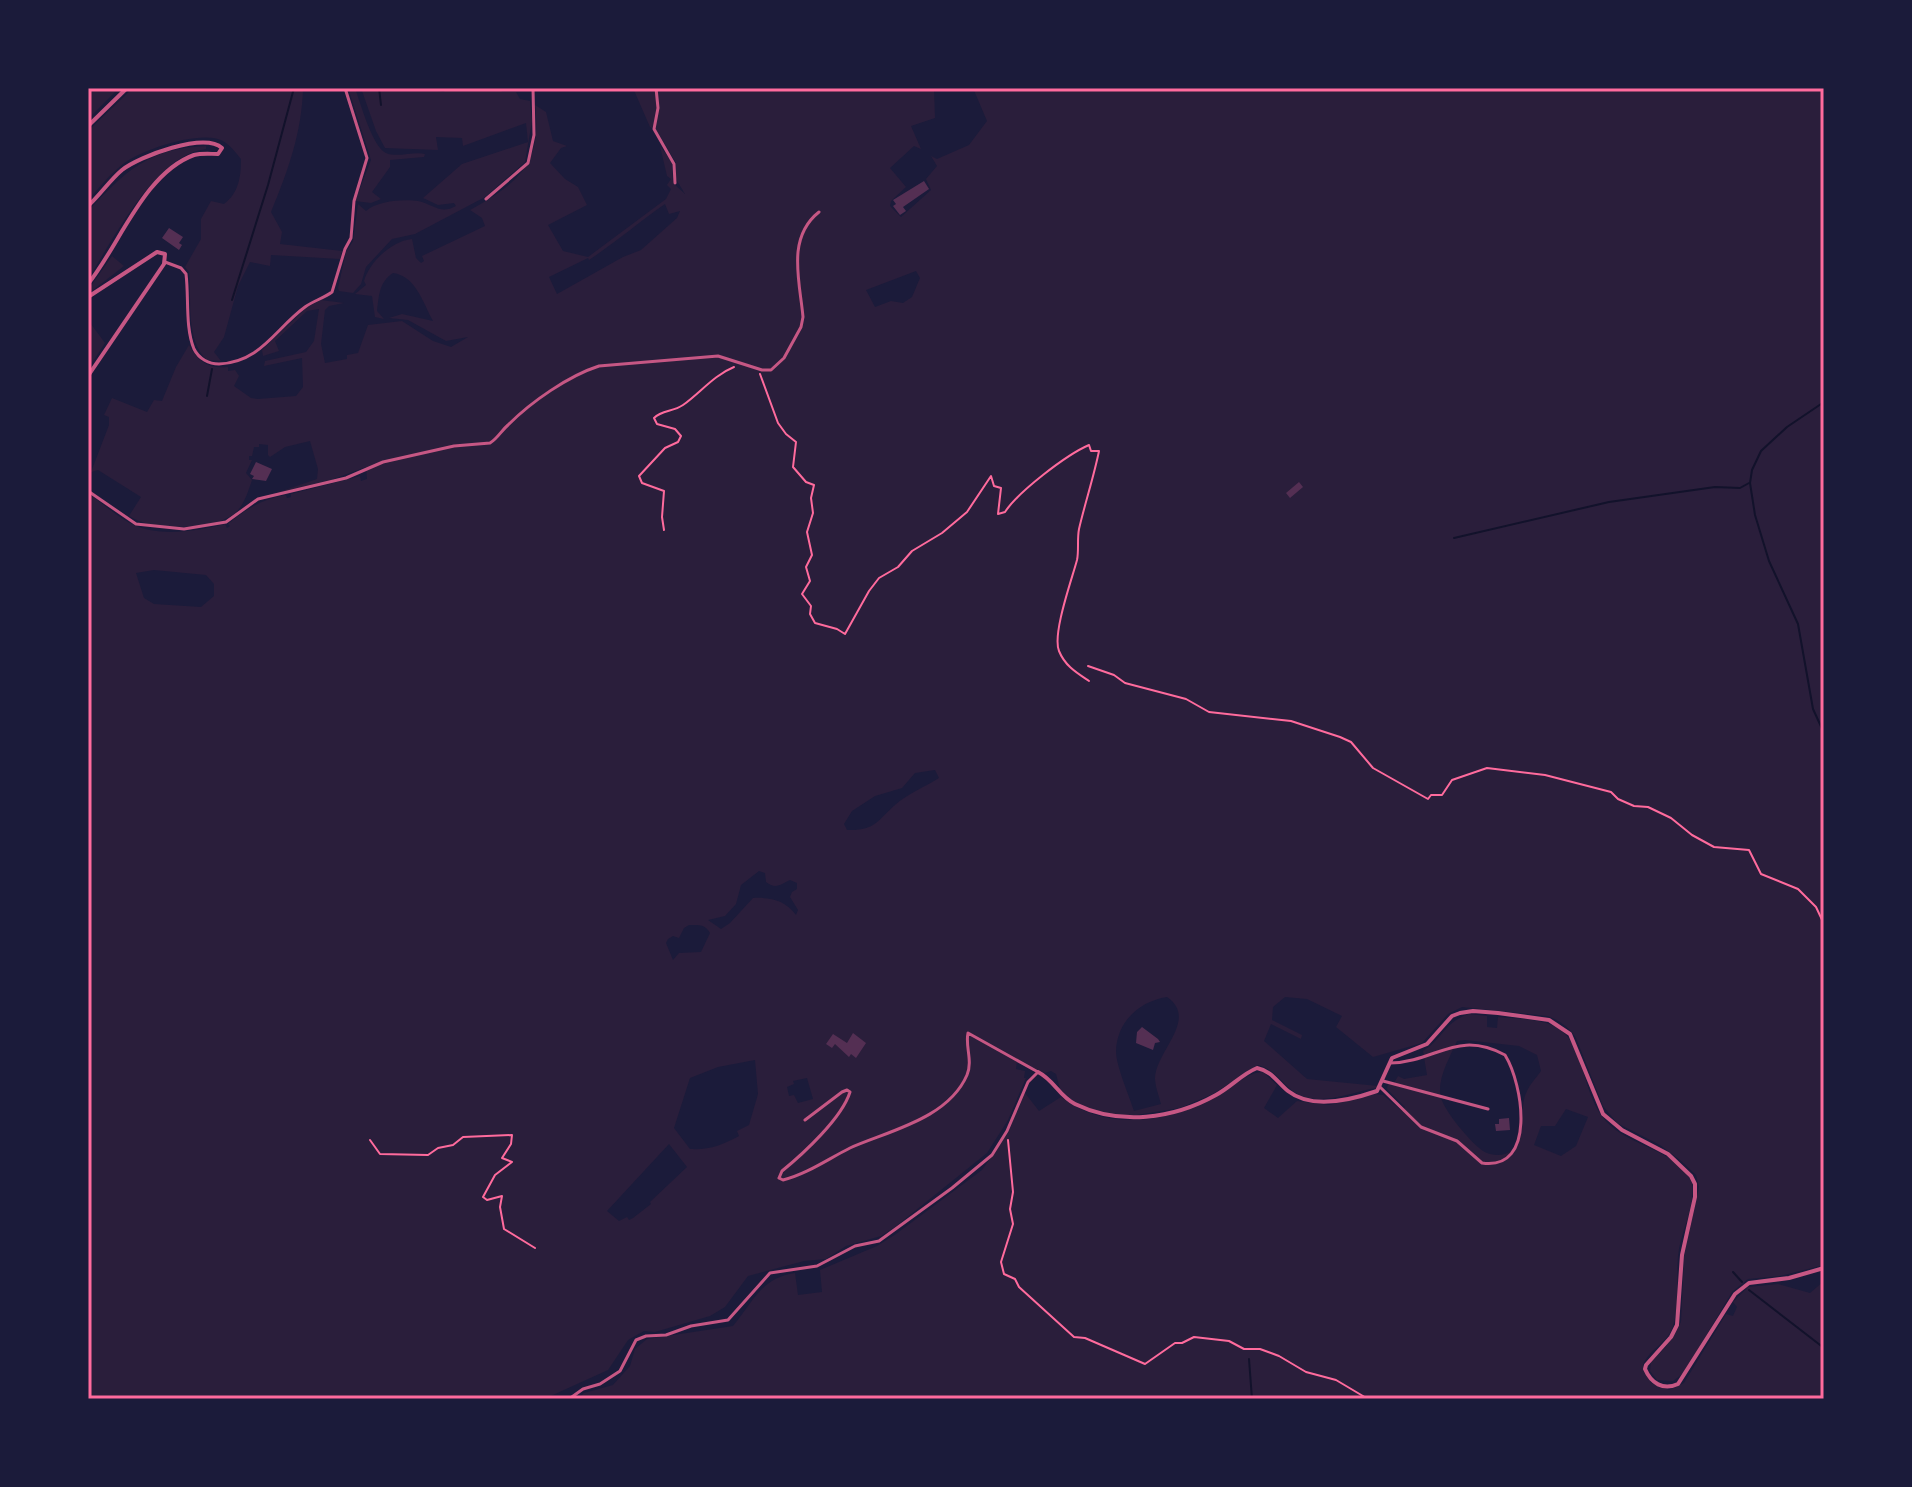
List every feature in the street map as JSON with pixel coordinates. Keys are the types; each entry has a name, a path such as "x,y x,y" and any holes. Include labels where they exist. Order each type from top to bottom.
{"street":[{"path":"88,126 127,88"},
{"path":"165,262 181,268 186,274 194,349 211,364 236,363 250,357 306,306 332,292 351,238 354,201 367,158 345,88"},
{"path":"486,199 528,163 534,135 533,88"},
{"path":"656,88 658,108 653,124 674,164 675,183"},
{"path":"88,206 121,171 153,153 204,143 214,143 222,148 218,154 203,153 188,158 162,177 139,205 88,284"},
{"path":"88,491 143,526 184,529 226,522 258,499 346,478 383,462 454,446 490,443 508,424 562,383 599,366 718,356 759,369 776,367 801,327 803,317 797,249 804,226 819,212"},
{"path":"88,297 157,252 165,254 165,262 88,376"},
{"path":"805,1120 842,1092 849,1091 838,1112 779,1174 783,1180 910,1124 939,1107 966,1077 970,1051 968,1033 1048,1077 1058,1092 1072,1103 1125,1119 1172,1112 1195,1104 1215,1096 1257,1068 1265,1069 1286,1090 1303,1098 1347,1099 1374,1092 1395,1056 1427,1044 1452,1016 1473,1011 1549,1020 1570,1034 1603,1114 1622,1130 1668,1154 1695,1184 1682,1255 1677,1325 1645,1369 1657,1385 1673,1387 1683,1378 1741,1288 1749,1283 1789,1278 1824,1268"},
{"path":"1381,1084 1421,1127 1457,1141 1482,1163 1503,1161 1512,1155 1518,1145 1519,1088 1505,1055 1478,1045 1465,1044 1414,1060 1390,1063"},
{"path":"569,1399 620,1371 636,1340 728,1320 770,1273 817,1266 855,1246 879,1241 992,1155 1007,1131 1028,1082 1038,1072"},
{"path":"1381,1084 1488,1109"}],"path":[{"path":"664,530 664,491 642,483 639,476 681,436 675,429 657,424 654,418 661,412 682,406 721,374 736,366"},
{"path":"759,369 760,380 771,400 778,423 796,442 793,467 806,482 814,485 811,498 813,513 807,532 812,551 806,567 810,581 802,594 811,606 815,623 845,634 879,578 898,567 912,551 942,533 967,512 989,477 994,486 1001,488 1000,515 1017,495 1072,454 1089,445 1091,451 1099,451 1081,520 1076,543 1077,560 1059,634 1059,651 1074,674 1089,681"},
{"path":"1088,666 1114,675 1125,683 1186,699 1209,712 1291,721 1340,737 1351,742 1373,768 1428,799 1431,795 1442,795 1452,780 1487,768 1545,775 1611,792 1624,802 1648,807 1671,818 1714,847 1749,850 1761,874 1798,889 1816,907 1824,924"},
{"path":"1007,1131 1012,1165 1010,1209 1013,1224 1001,1262 1004,1274 1015,1279 1019,1287 1039,1302 1068,1333 1145,1364 1175,1343 1194,1337 1229,1341 1244,1349 1260,1349 1279,1356 1306,1372 1336,1380 1368,1399"},
{"path":"370,1140 380,1154 428,1155 438,1148 453,1145 463,1137 512,1135 511,1144 502,1158 512,1162 495,1175 483,1197 487,1200 502,1196 500,1207 504,1229 535,1248"}],"shaded area":[{"path":"88,88 119,88 88,119"},
{"path":"133,88 303,88 293,151 271,212 282,232 280,244 342,251 340,259 271,255 270,266 250,262 238,286 224,337 214,352 221,361 207,360 195,342 189,272 185,267 201,239 201,219 211,201 224,204 236,189 241,159 226,143 213,138 172,143 131,158 88,200 88,131"},
{"path":"348,88 355,88 381,149 390,154 425,154 424,157 390,160 390,167 372,192 381,199 371,203 355,201 371,160"},
{"path":"361,88 418,88 444,92 445,88 501,88 502,92 516,92 520,99 530,101 532,121 525,162 485,197 415,234 392,239 366,267 361,284 353,293 339,291 338,288 346,252 353,241 358,204 366,211 383,203 405,200 441,209 456,206 454,203 438,205 423,198 462,164 528,142 526,123 463,146 462,138 436,137 438,150 385,148"},
{"path":"633,88 934,88 935,118 911,126 921,149 914,146 890,168 906,187 891,201 890,206 901,217 931,190 926,179 937,166 931,156 937,159 969,145 987,121 973,88 1824,88 1824,1265 1780,1276 1748,1279 1732,1292 1684,1373 1673,1381 1657,1380 1650,1371 1651,1361 1665,1348 1681,1322 1684,1256 1699,1187 1696,1175 1680,1160 1660,1145 1617,1123 1603,1106 1570,1030 1547,1016 1462,1007 1448,1014 1422,1043 1373,1057 1336,1027 1342,1016 1307,999 1285,997 1273,1007 1272,1020 1302,1035 1301,1039 1271,1024 1264,1041 1307,1079 1378,1086 1335,1098 1313,1099 1294,1092 1273,1073 1258,1065 1213,1094 1180,1108 1124,1117 1101,1113 1073,1101 1060,1089 1056,1074 1051,1071 1045,1073 1017,1061 1016,1069 1025,1071 1026,1078 1008,1120 987,1153 895,1227 881,1236 846,1246 826,1259 804,1261 748,1276 725,1307 710,1316 655,1332 644,1331 628,1340 608,1370 544,1399 88,1399 88,493 141,528 177,532 225,524 227,528 241,514 269,499 286,495 287,498 291,497 291,494 360,476 361,481 367,479 366,467 331,480 276,493 317,479 318,469 310,441 285,447 270,457 268,445 259,444 249,456 252,460 246,473 252,480 249,489 234,514 224,520 196,526 151,524 129,516 141,497 98,470 91,472 109,425 109,417 104,415 112,398 147,412 154,400 162,401 189,345 205,363 228,367 228,371 235,370 239,376 234,386 251,398 296,396 303,387 302,358 264,366 265,361 306,352 314,341 319,309 307,311 275,341 279,351 263,356 262,350 307,307 321,300 344,303 325,310 321,344 325,363 347,359 347,355 358,353 368,325 402,321 433,341 451,347 468,337 446,341 408,320 389,318 402,314 433,321 418,291 401,275 393,273 382,285 377,311 384,319 375,317 372,296 355,294 366,285 364,281 377,259 397,244 412,239 416,258 421,263 424,261 422,256 485,226 482,218 470,210 501,191 523,170 535,143 535,105 546,112 553,141 567,146 561,148 550,163 578,187 587,205 548,225 563,251 588,257 666,199 671,189 667,185 671,179 667,176 660,146 672,162 673,183 685,194 676,179 676,163 657,131 650,127","holes":["665,204 669,214 680,211 677,218 641,250 557,294 549,277 589,260","916,271 920,278 912,297 903,303 891,301 875,307 866,290","154,570 206,575 214,584 214,596 201,607 154,604 144,598 136,573","935,770 939,778 900,801 870,827 847,830 844,824 852,811 875,796 902,788 915,773","759,871 765,873 766,882 773,886 790,880 797,883 797,889 790,897 798,910 796,915 772,899 753,898 721,929 708,920 725,916 736,904 741,885","689,925 699,925 710,933 701,952 679,953 673,960 666,943 673,936 679,938","1167,997 1176,1006 1178,1025 1157,1068 1155,1081 1161,1104 1134,1111 1118,1064 1117,1040 1125,1022 1148,1003","755,1060 758,1094 749,1125 737,1131 739,1136 716,1146 690,1149 674,1128 690,1078 718,1067","807,1078 813,1099 798,1103 794,1095 789,1096 787,1087 794,1084 793,1081","669,1144 687,1167 651,1204 633,1218 629,1220 627,1217 619,1221 607,1211"]},
{"path":"206,146 206,149 187,155 170,166 153,182 123,222 88,279 88,211 126,174 153,157"},
{"path":"112,256 124,266 88,294 88,290"},
{"path":"88,320 105,343 88,369"},
{"path":"1469,1014 1487,1016 1487,1027 1497,1028 1498,1017 1533,1020 1558,1028 1577,1053 1589,1091 1602,1116 1621,1133 1676,1163 1692,1182 1692,1201 1678,1256 1673,1326 1643,1365 1651,1383 1669,1390 1684,1383 1726,1314 1733,1316 1737,1307 1733,1302 1748,1287 1778,1284 1810,1293 1824,1281 1824,1399 578,1399 584,1393 613,1385 630,1366 635,1349 647,1339 733,1326 766,1285 783,1276 795,1273 798,1295 822,1292 820,1270 877,1246 982,1170 1008,1133 1025,1093 1039,1111 1061,1097 1097,1115 1136,1120 1195,1107 1250,1075 1263,1072 1277,1085 1264,1108 1278,1118 1297,1101 1329,1105 1375,1094 1383,1095 1402,1111 1405,1107 1387,1089 1388,1084 1393,1085 1398,1076 1404,1079 1427,1075 1423,1051 1461,1017","holes":["1457,1041 1519,1046 1537,1055 1541,1071 1524,1098 1517,1144 1506,1154 1490,1154 1478,1147 1457,1125 1441,1099 1440,1086 1446,1066","1566,1109 1588,1117 1576,1146 1561,1156 1534,1145 1541,1126 1555,1126"]}],"building":[{"path":"924,181 929,189 903,207 906,211 900,215 893,206 896,204 893,200"},
{"path":"169,228 183,237 179,250 162,238"},
{"path":"256,462 272,469 266,481 252,479 254,476 250,474"},
{"path":"1299,482 1303,487 1290,498 1286,493"},
{"path":"1142,1027 1160,1042 1155,1043 1153,1050 1136,1043 1137,1032"},
{"path":"853,1033 866,1043 856,1058 851,1054 849,1057 835,1044 832,1048 826,1044 833,1034 847,1043"},
{"path":"1509,1118 1510,1130 1496,1131 1495,1124 1499,1124 1499,1119"}],"waterway":[{"path":"232,300 294,88"},
{"path":"379,88 381,105"},
{"path":"207,396 212,369"},
{"path":"1824,402 1787,427 1761,451 1750,483 1755,515 1769,561 1798,624 1813,709 1824,733"},
{"path":"1454,538 1609,502 1715,487 1740,488 1749,483"},
{"path":"1733,1272 1742,1282"},
{"path":"1749,1290 1824,1348"},
{"path":"1249,1359 1252,1399"}]}
